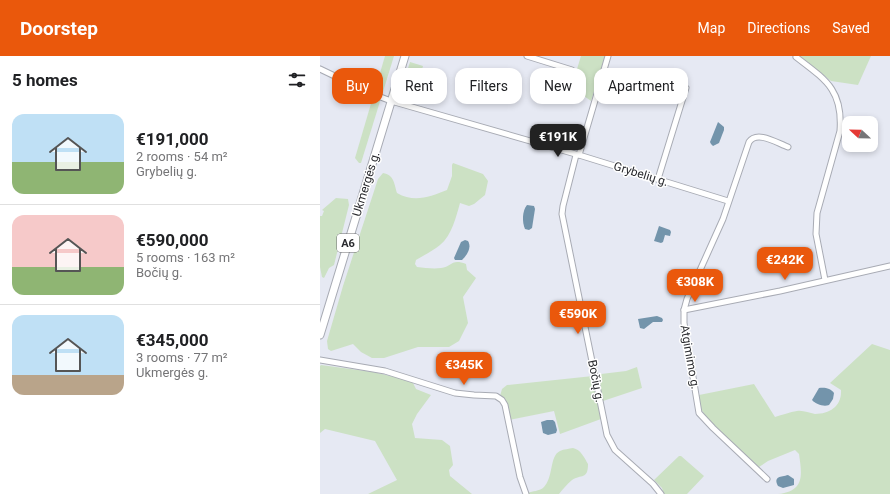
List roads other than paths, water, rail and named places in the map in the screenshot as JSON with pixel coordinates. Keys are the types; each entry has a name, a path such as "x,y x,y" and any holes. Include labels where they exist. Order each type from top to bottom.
{"highway":[{"name":"Ukmergės g.","path":"401,68 405,56"},
{"name":"Ukmergės g.","path":"320,336 391,101"}],"street":[{"path":"527,56 566,68"},
{"name":"Bočių g.","path":"608,56 577,155 562,214 607,435 615,450 653,484 661,494"},
{"path":"796,57 827,82 837,97 841,122 840,131 816,213 816,234 825,280"},
{"name":"Grybelių g.","path":"320,68 370,93 391,101"},
{"name":"Grybelių g.","path":"401,104 728,201"},
{"path":"658,179 681,104"},
{"name":"Atgimimo g.","path":"767,479 713,428 700,413 684,323 684,310 687,299 723,219 748,142 755,136 760,136 788,147"},
{"path":"684,310 780,291 890,266"},
{"path":"320,360 385,370 459,394 490,395 500,398 505,405 520,477 526,494"}],"water":[{"path":"718,122 724,127 724,130 719,143 713,146 710,142"},
{"path":"527,205 534,206 535,209 532,228 529,230 525,229 523,223 523,213"},
{"path":"659,226 670,230 671,232 670,236 665,235 663,242 661,243 654,241"},
{"path":"465,240 468,241 469,244 466,256 462,260 455,260 454,258 461,242"},
{"path":"657,316 662,318 662,322 653,322 644,329 640,328 638,319"},
{"path":"819,388 827,388 834,393 833,399 829,405 820,405 812,400"},
{"path":"553,420 555,422 557,430 556,433 548,435 543,433 541,422"},
{"path":"788,475 794,479 794,485 783,488 778,486 776,480 780,477"}]}
